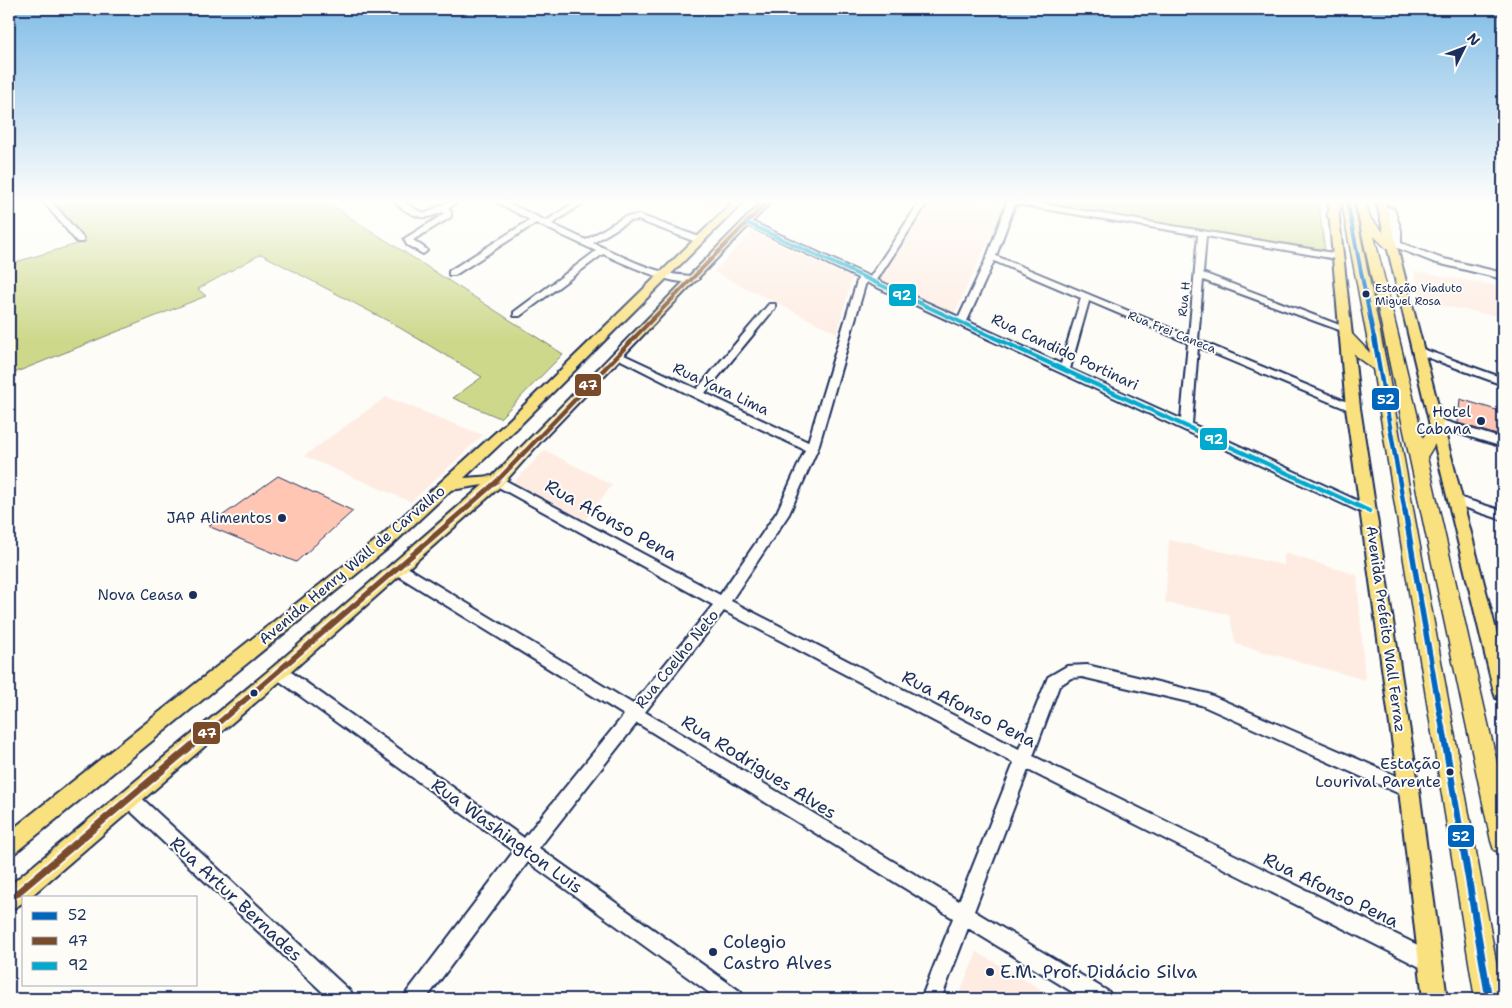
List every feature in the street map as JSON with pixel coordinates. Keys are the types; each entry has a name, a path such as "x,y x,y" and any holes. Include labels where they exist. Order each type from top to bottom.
{"highway":[{"path":"1356,247 1380,367 1489,999"},
{"path":"1372,247 1503,841"},
{"path":"1346,332 1363,355 1380,367"},
{"path":"1419,456 1436,426"}],"main road":[{"name":"Avenida Henry Wall de Carvalho","path":"9,845 386,541 448,485 692,247"},
{"name":"Avenida Henry Wall de Carvalho","path":"9,900 279,672 497,481 537,437 724,247"},
{"name":"Avenida Prefeito Wall Ferraz","path":"1335,247 1354,408 1409,790 1434,999"},
{"path":"1393,247 1417,350 1503,692"},
{"path":"448,485 481,480 497,481"}],"street":[{"path":"417,247 423,251"},
{"path":"452,273 493,247"},
{"path":"596,247 663,275 673,278 694,279"},
{"name":"Rua Candido Portinari","path":"798,247 1369,511"},
{"name":"Rua Coelho Neto","path":"414,999 526,850 722,603 782,514 812,448 867,279 890,247"},
{"path":"962,322 995,247"},
{"name":"Rua H","path":"1186,426 1201,247"},
{"path":"1281,247 1336,256"},
{"path":"1402,247 1438,261 1503,276"},
{"path":"517,314 603,250"},
{"name":"Rua Frei Caneca","path":"991,258 1354,408"},
{"path":"1199,275 1346,332"},
{"path":"1065,369 1086,296"},
{"path":"698,395 772,306"},
{"path":"1417,350 1503,382"},
{"name":"Rua Yara Lima","path":"618,356 812,448"},
{"path":"1436,426 1503,443"},
{"name":"Rua Afonso Pena","path":"497,481 722,603 1025,760 1429,961"},
{"path":"1455,500 1503,516"},
{"name":"Rua Rodrigues Alves","path":"397,568 1102,999"},
{"path":"931,999 1025,760 1053,682 1063,674 1080,670 1202,699 1409,790"},
{"name":"Rua Washington Luis","path":"279,672 734,999"},
{"name":"Rua Artur Bernades","path":"129,798 344,999"}],"shaded area":[{"path":"738,247 785,247 852,278 837,333 714,272"},
{"path":"898,247 985,247 953,316 877,281"},
{"path":"1414,271 1503,287 1503,317 1422,302"},
{"path":"386,397 483,435 411,502 304,456"},
{"path":"545,450 612,485 585,520 513,483"},
{"path":"1169,540 1284,565 1284,553 1357,575 1365,680 1236,644 1229,614 1165,603"},
{"name":"E.M. Prof. Didácio Silva","path":"977,952 1047,993 1046,999 957,999"}],"green space":[{"path":"67,247 396,247 563,354 500,418 453,398 482,377 390,322 261,254 198,289 206,296 9,375 9,264"},
{"path":"1307,247 1325,247 1325,250"}],"building":[{"name":"Hotel Cabana","path":"1460,399 1503,412 1503,437 1458,423"},
{"name":"JAP Alimentos","path":"278,476 353,511 296,562 208,526"}],"transit line":[{"name":"47","path":"9,900 279,672 497,481 537,437 723,247"},
{"name":"92","path":"799,247 1369,511"},
{"name":"52","path":"1356,247 1380,367 1489,999"}],"place":[{"name":"Estação Viaduto Miguel Rosa","path":"1366,294"},
{"name":"Hotel Cabana","path":"1481,421"},
{"name":"JAP Alimentos","path":"282,518"},
{"name":"Nova Ceasa","path":"193,595"},
{"name":"Estação Lourival Parente","path":"1450,772"},
{"name":"Colegio Castro Alves","path":"713,952"},
{"name":"E.M. Prof. Didácio Silva","path":"990,972"}]}
